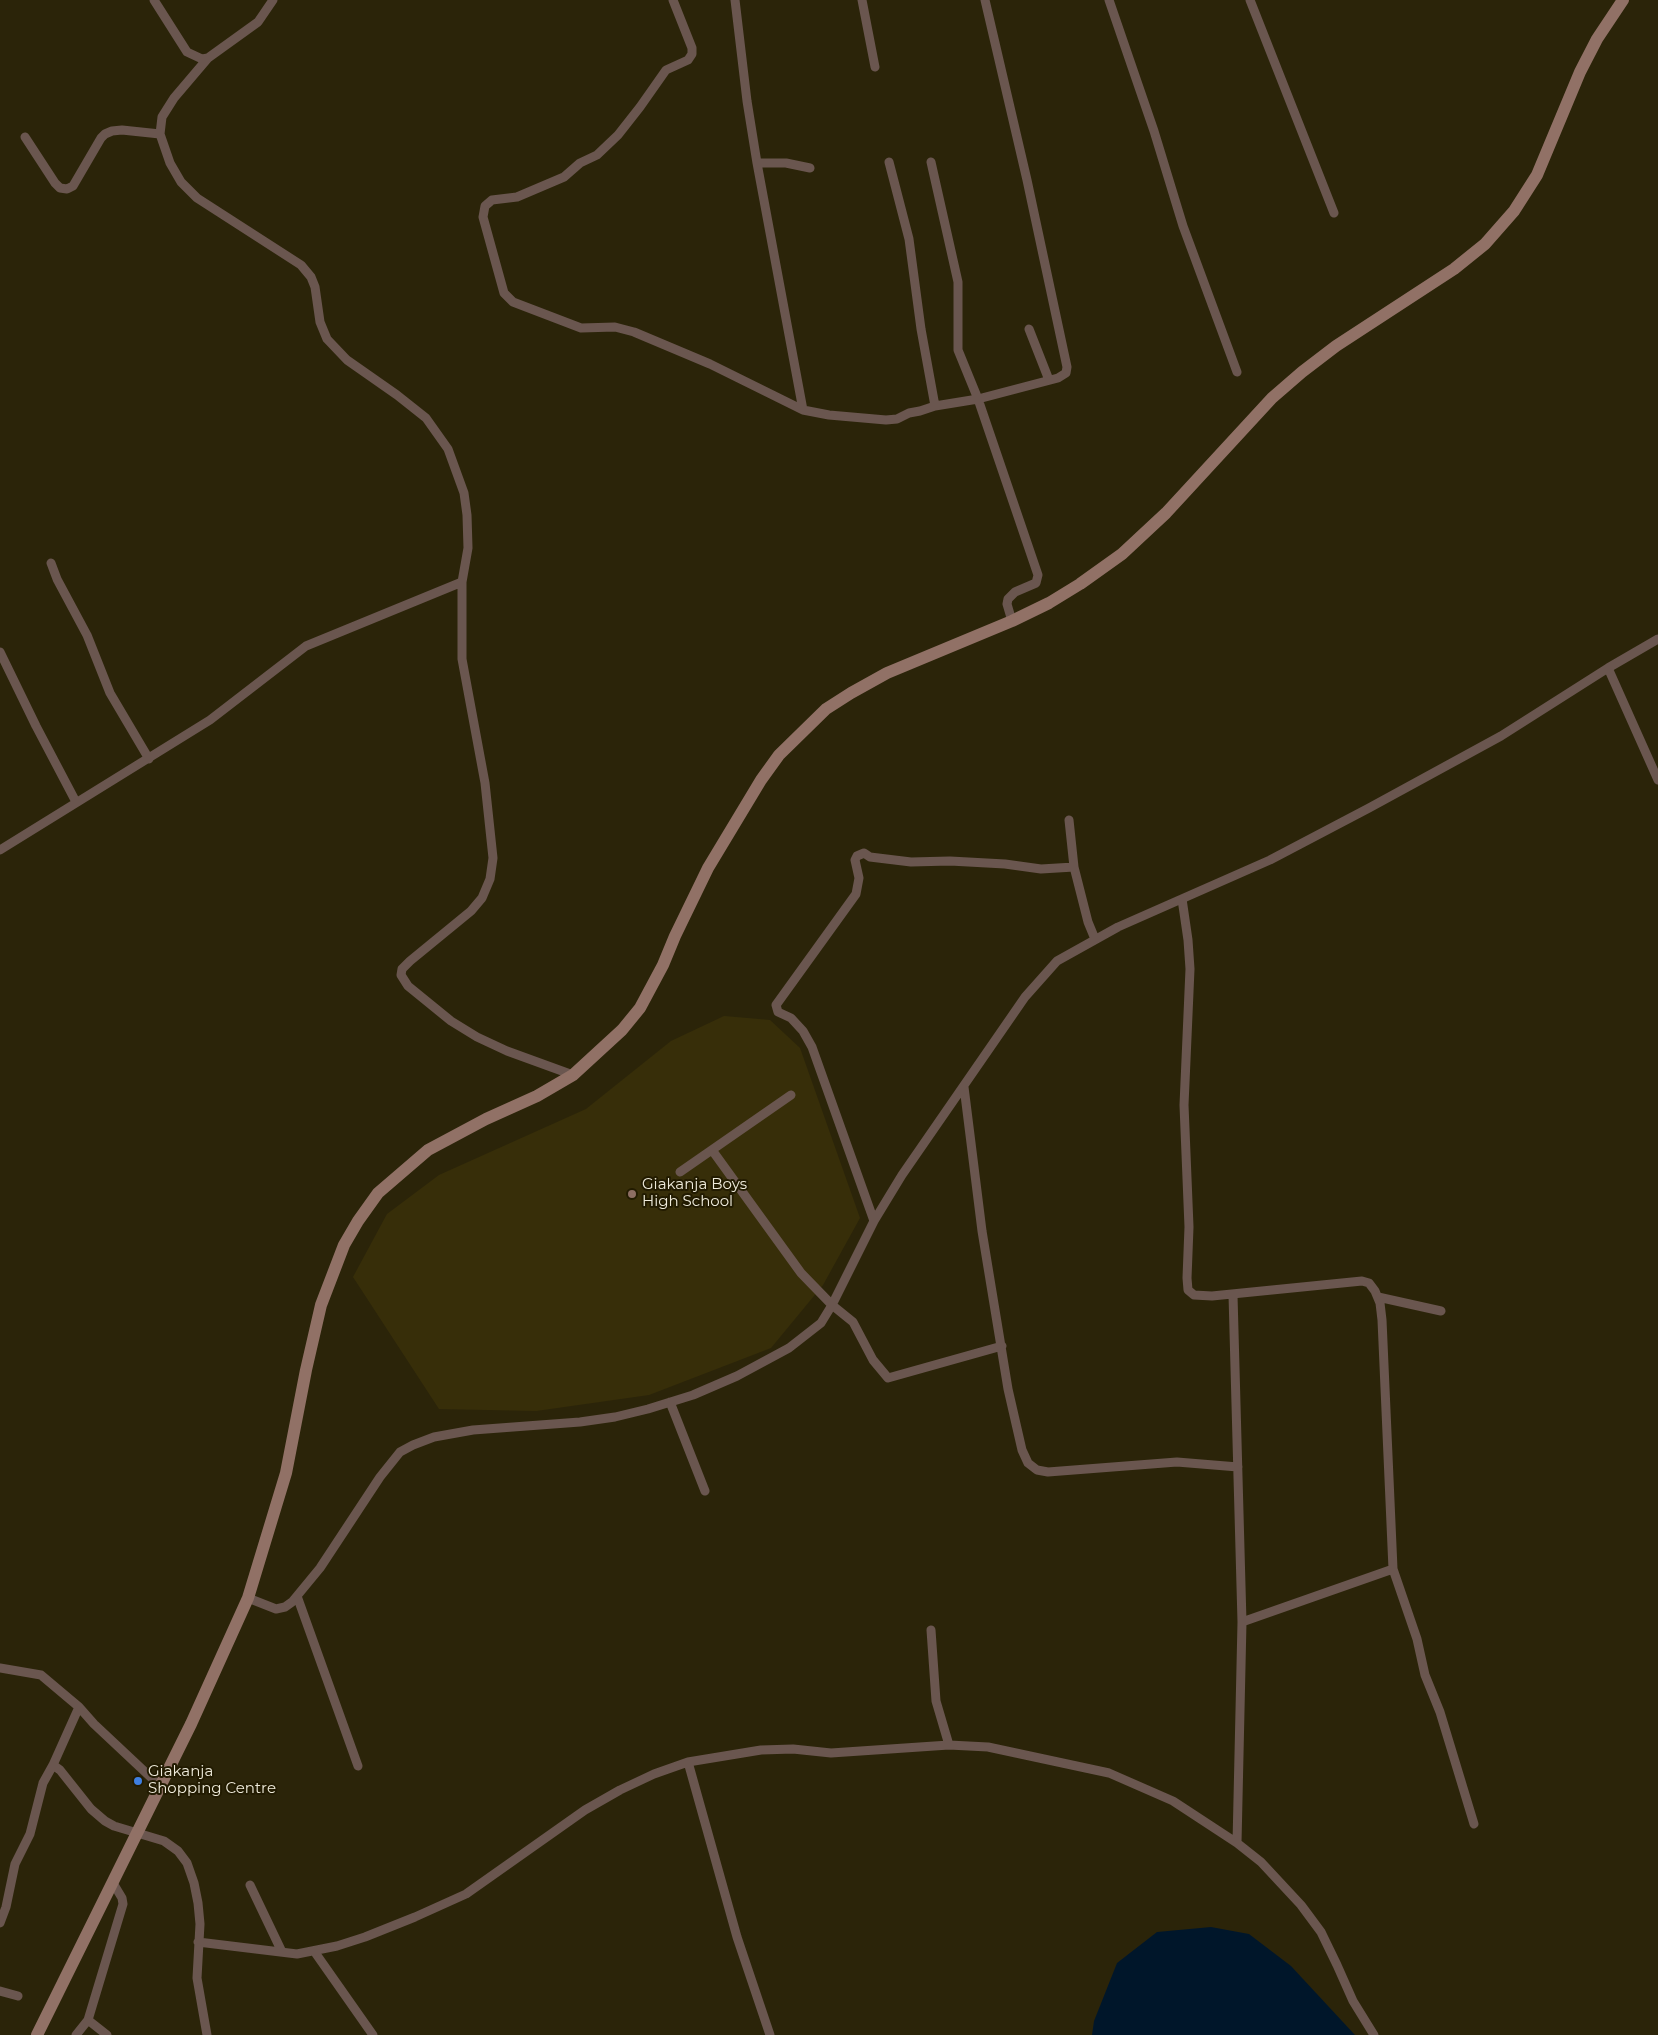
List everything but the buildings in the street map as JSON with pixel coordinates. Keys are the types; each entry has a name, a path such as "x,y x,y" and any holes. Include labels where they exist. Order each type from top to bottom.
{"main road":[{"path":"37,2035 113,1883 159,1785 191,1724 248,1598 286,1473 321,1305 344,1245 358,1220 378,1193 428,1150 486,1119 537,1096 573,1075 622,1030 640,1008 663,965 708,868 761,780 779,755 826,709 850,693 887,673 1012,621 1064,594 1122,554 1166,513 1272,398 1302,372 1336,346 1454,269 1485,244 1514,211 1536,175 1580,72 1601,33 1623,0"}],"street":[{"path":"154,0 187,52 202,59 208,58"},
{"path":"273,0 258,22 208,58 174,98 162,117 160,134 170,163 181,182 197,198 301,265 315,287 320,322 327,339 347,360 426,418 448,449 464,493 467,515 468,548 462,582 462,659 485,782 493,858 490,878 482,898 470,911 410,961 402,969 401,975 408,986 451,1021 477,1037 507,1052 573,1075"},
{"path":"673,0 692,48 692,54 688,60 666,70 635,114 609,145 597,155 580,163 564,177 516,197 492,200 485,206 483,217 504,293 513,302 581,328 615,326 634,332 710,364 803,410 829,415 886,420 897,419 909,413 935,406 978,399 1063,376 1066,373 1067,367 1027,180 985,0"},
{"path":"735,0 747,101 757,163 803,410"},
{"path":"862,0 875,67"},
{"path":"1109,0 1154,131 1183,226 1237,372"},
{"path":"1250,0 1334,213"},
{"path":"25,137 55,183 67,190 72,186 105,134 122,130 160,134"},
{"path":"889,162 909,238 921,329 935,406"},
{"path":"931,162 958,282 958,350 978,399 1038,575 1036,583 1015,592 1008,598 1007,604 1012,621"},
{"path":"757,163 786,163 810,168"},
{"path":"1029,330 1049,380"},
{"path":"51,563 57,579 87,636 110,693 149,759"},
{"path":"0,850 210,720 306,646 462,582"},
{"path":"248,1598 276,1609 285,1607 298,1596 320,1568 380,1477 400,1452 413,1445 434,1437 466,1431 497,1427 580,1422 615,1417 693,1395 771,1359 821,1323 874,1221 902,1175 1011,1016 1038,980 1057,961 1095,939 1270,860 1385,799 1501,736 1608,668 1658,639"},
{"path":"0,652 76,802"},
{"path":"1608,668 1658,780"},
{"path":"1069,820 1074,867 1088,922 1095,939"},
{"path":"874,1221 812,1047 791,1018 778,1012 776,1005 856,894 859,878 855,860 857,856 864,852 870,857 911,862 950,861 1005,864 1041,869 1074,867"},
{"path":"1182,899 1190,969 1184,1105 1189,1227 1187,1286 1190,1292 1194,1294 1233,1295 1362,1281 1372,1286 1378,1297 1383,1344 1393,1569 1417,1639 1424,1675 1440,1712 1474,1824"},
{"path":"964,1087 982,1231 1008,1389 1022,1450 1031,1467 1048,1472 1177,1462 1238,1467"},
{"path":"680,1172 791,1095"},
{"path":"712,1150 801,1273 832,1305 853,1322 873,1360 888,1378 1002,1346"},
{"path":"1233,1295 1242,1622 1237,1843"},
{"path":"1378,1297 1441,1312"},
{"path":"670,1402 705,1491"},
{"path":"1242,1622 1393,1569"},
{"path":"298,1596 358,1766"},
{"path":"931,1630 936,1701 949,1745"},
{"path":"0,1668 41,1675 79,1707 94,1724 159,1785"},
{"path":"0,1923 6,1907 15,1864 30,1834 42,1783 53,1765 79,1707"},
{"path":"198,1942 297,1954 365,1937 466,1894 585,1810 620,1790 654,1774 688,1762 761,1750 794,1749 831,1753 949,1745 988,1747 1108,1773 1173,1801 1237,1843 1260,1862 1301,1905 1321,1932 1353,2001 1374,2035"},
{"path":"688,1762 737,1937 770,2035"},
{"path":"53,1765 60,1770 91,1809 105,1822 164,1841 178,1851 187,1863 198,1903 200,1924 197,1978 207,2035"},
{"path":"76,2035 88,2020 122,1910 122,1898 113,1883"},
{"path":"250,1885 282,1952"},
{"path":"314,1951 373,2035"},
{"path":"0,1991 18,1996"},
{"path":"88,2020 107,2035"}],"shaded area":[{"name":"Giakanja Boys High School","path":"724,1016 770,1020 800,1048 860,1218 823,1285 771,1348 649,1395 536,1411 439,1409 353,1277 387,1214 439,1175 586,1109 671,1041"}],"water":[{"path":"1211,1927 1249,1934 1291,1966 1355,2035 1092,2035 1094,2021 1117,1963 1157,1932"}],"place":[{"name":"Giakanja Boys High School","path":"632,1194"},
{"name":"Giakanja Shopping Centre","path":"138,1781"}]}
